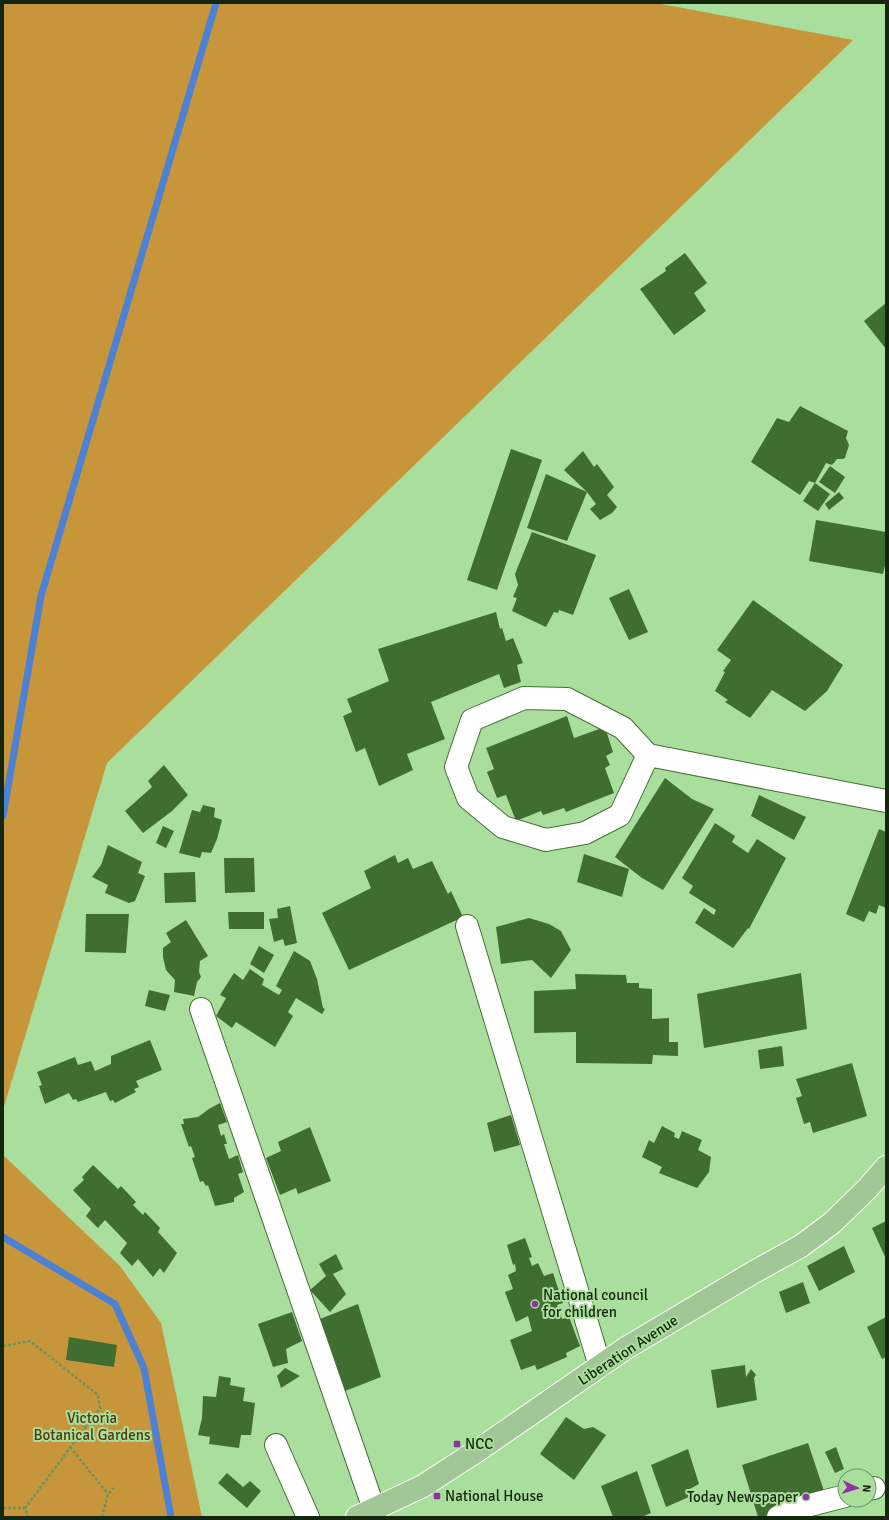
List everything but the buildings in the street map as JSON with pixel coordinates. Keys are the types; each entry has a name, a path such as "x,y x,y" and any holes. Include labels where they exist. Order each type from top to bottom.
{"main road":[{"name":"Liberation Avenue","path":"365,1513 429,1482 480,1449 626,1348 754,1272 801,1246 832,1223 868,1188 886,1167"}],"lane":[{"path":"648,755 620,815 585,833 546,840 502,827 468,798 456,767 472,720 524,698 567,699 623,728 648,755 886,800"},
{"path":"467,926 600,1366"},
{"path":"201,1009 365,1513"},
{"path":"276,1445 308,1517"},
{"path":"778,1517 791,1510 837,1498"}],"path":[{"path":"3,1346 30,1341 98,1395 100,1408 25,1508"},
{"path":"70,1447 108,1494"},
{"path":"102,1517 108,1494 114,1488"},
{"path":"3,1508 25,1508"},
{"path":"25,1508 28,1517"}],"green space":[{"path":"3,3 656,3 853,40 107,763 3,1110"},
{"name":"Victoria Botanical Gardens","path":"3,1155 120,1266 161,1323 202,1517 3,1517"}],"waterway":[{"path":"3,816 41,596 216,3"},
{"path":"3,1237 115,1304 144,1368 171,1517"}],"place":[{"name":"National council for children","path":"535,1304"},
{"name":"NCC","path":"457,1444"},
{"name":"National House","path":"437,1496"},
{"name":"Today Newspaper","path":"806,1497"}]}
